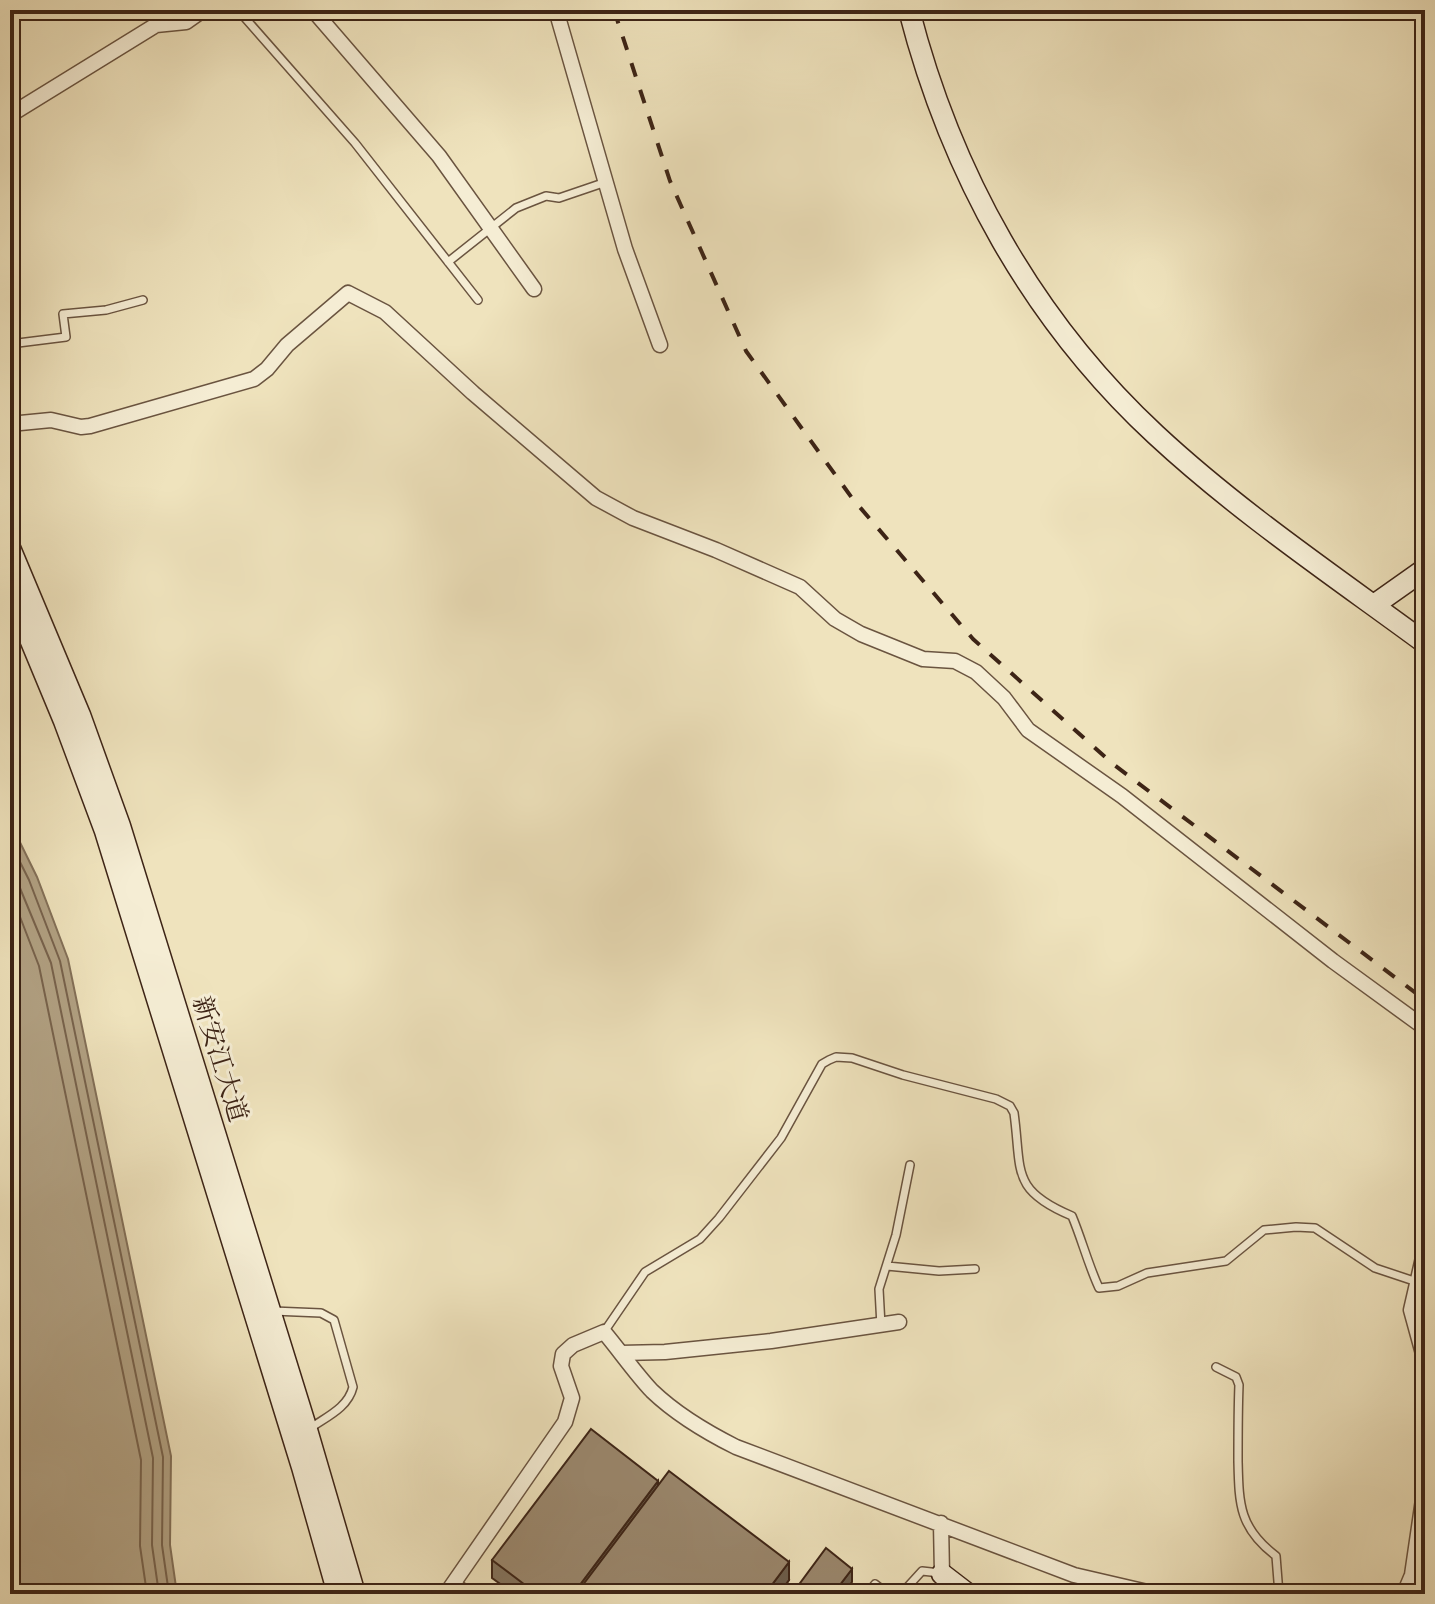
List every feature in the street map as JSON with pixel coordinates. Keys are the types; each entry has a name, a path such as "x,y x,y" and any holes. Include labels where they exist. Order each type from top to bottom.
{"main road":[{"path":"909,10 940,114 969,181 1008,253 1057,328 1120,400 1185,461 1425,643"},
{"name":"新安江大道","path":"10,548 80,715 120,826 271,1311 355,1594"},
{"path":"1374,605 1425,569"},
{"name":"新安江大道","path":"10,591 105,831 302,1467 338,1594"},
{"path":"942,1574 968,1594"}],"street":[{"path":"10,115 156,25 203,10"},
{"path":"313,10 439,156 534,289"},
{"path":"556,10 625,249 660,345"},
{"path":"10,424 51,420 90,426 254,379 287,345 348,293 385,312 566,475 605,504 800,587 835,619 861,634 923,659 955,661 976,672 1004,698 1028,730 1122,796 1333,961 1425,1028"},
{"path":"1425,1249 1411,1310 1425,1361"},
{"path":"621,1353 665,1352 899,1322"},
{"path":"446,1594 565,1422 572,1398 561,1366 563,1354 573,1345 604,1332 651,1389 717,1438 1074,1575 1156,1594"},
{"path":"1404,1594 1412,1575 1425,1486"},
{"path":"941,1523 942,1574"}],"lane":[{"path":"238,10 355,143 478,300"},
{"path":"448,262 516,208 546,196 559,198 606,182"},
{"path":"10,344 66,337 63,314 106,310 143,300"},
{"path":"604,1332 645,1272 700,1239 719,1218 781,1138 822,1064 836,1057 859,1060 996,1099 1010,1106 1014,1113 1022,1178 1037,1197 1072,1216 1099,1288 1118,1286 1147,1273 1226,1261 1264,1230 1296,1227 1315,1228 1375,1268 1417,1282"},
{"path":"881,1326 879,1289 896,1235 910,1165"},
{"path":"887,1266 939,1271 975,1269"},
{"path":"271,1311 321,1313 334,1320 353,1387 352,1393 342,1407 307,1430"},
{"path":"1216,1367 1236,1377 1239,1385 1238,1496 1250,1530 1276,1556 1279,1594"},
{"path":"901,1594 922,1571 942,1574"},
{"path":"455,1581 472,1594"},
{"path":"867,1594 875,1584 888,1594"}],"water":[{"path":"10,822 37,877 68,959 171,1456 170,1545 177,1594 10,1594"}],"building":[{"path":"591,1429 658,1481 573,1594 537,1594 492,1560"},
{"path":"669,1471 789,1562 765,1594 576,1594"},
{"path":"826,1548 852,1569 833,1594 792,1594"}],"railway":[{"path":"614,10 670,181 746,351 852,498 973,639 1113,764 1425,1000"}]}
